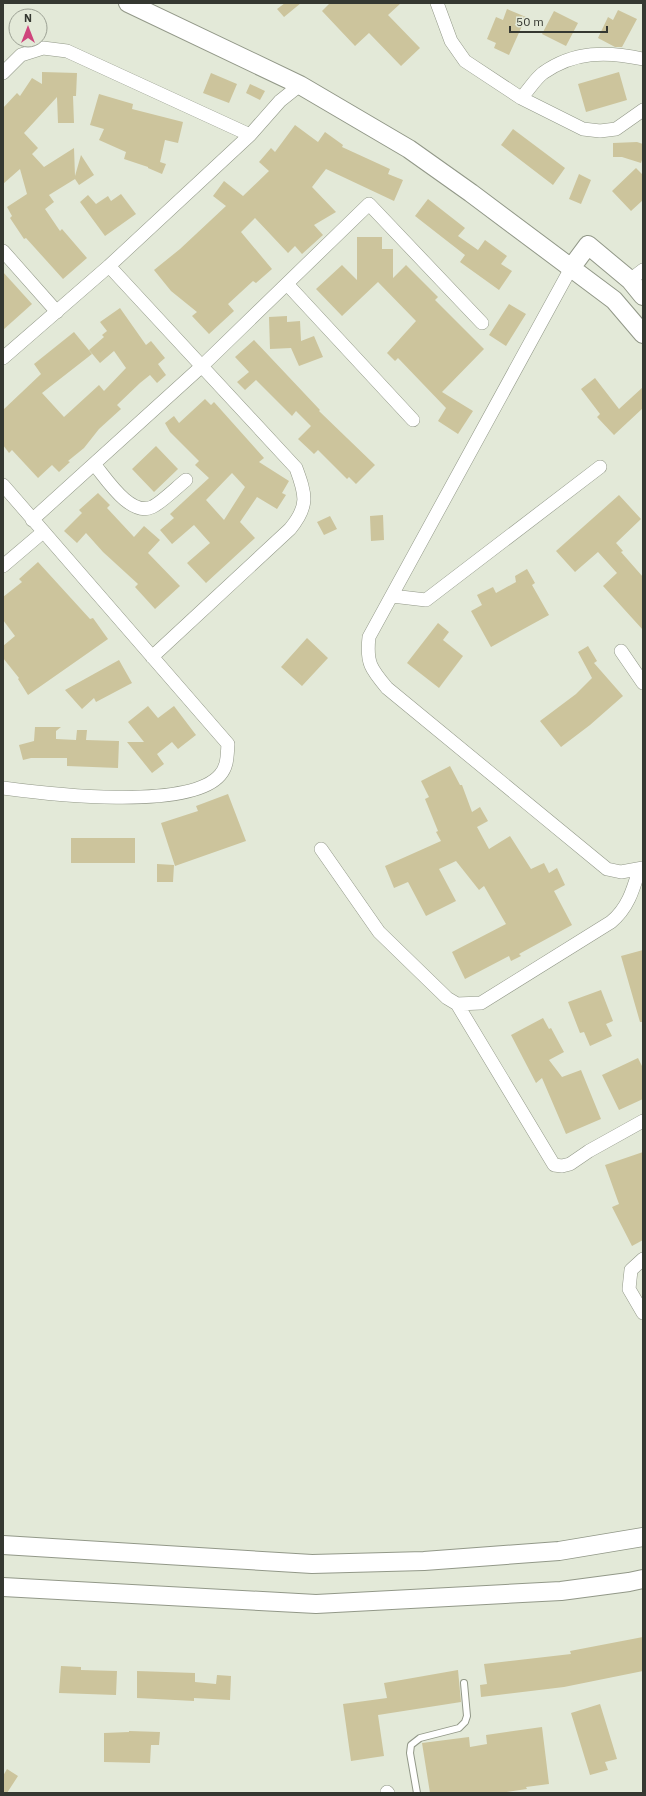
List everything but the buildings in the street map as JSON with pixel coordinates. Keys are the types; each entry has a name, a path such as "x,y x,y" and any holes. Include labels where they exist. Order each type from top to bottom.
{"street":[{"path":"128,3 300,85 409,149 614,300 643,334"},
{"path":"437,3 451,40 465,60 521,98 583,130 600,131 616,129 643,110"},
{"path":"3,73 21,54 42,48 67,51 250,135"},
{"path":"521,98 542,74 565,61 591,54 619,54 643,59"},
{"path":"3,358 109,266 250,135 280,101 300,85"},
{"path":"32,520 202,366 370,204 482,323"},
{"path":"641,869 622,872 607,868 387,688 374,673 367,655 369,637 571,268 588,245 637,275 643,296"},
{"path":"3,251 57,312"},
{"path":"109,266 296,468 303,486 304,502 300,516 290,529 152,657"},
{"path":"614,300 637,275"},
{"path":"287,284 413,420"},
{"path":"94,464 120,495 132,506 143,509 152,507 186,480"},
{"path":"392,596 426,600 600,467"},
{"path":"3,485 228,744 227,762 219,776 202,788 178,794 122,798 65,795 3,788"},
{"path":"3,566 43,532"},
{"path":"621,651 643,683"},
{"path":"321,849 379,932 447,998 458,1004 554,1165 562,1166 570,1164 589,1151 643,1121"},
{"path":"458,1004 482,1003 611,922 620,914 628,901 641,869"},
{"path":"643,1259 631,1270 629,1289 643,1313"},
{"path":"3,1545 312,1564 424,1561 559,1551 643,1537"},
{"path":"3,1587 316,1604 561,1591 643,1579"}],"lane":[{"path":"417,1793 410,1753 411,1745 420,1738 459,1728 467,1716 464,1683"}]}
